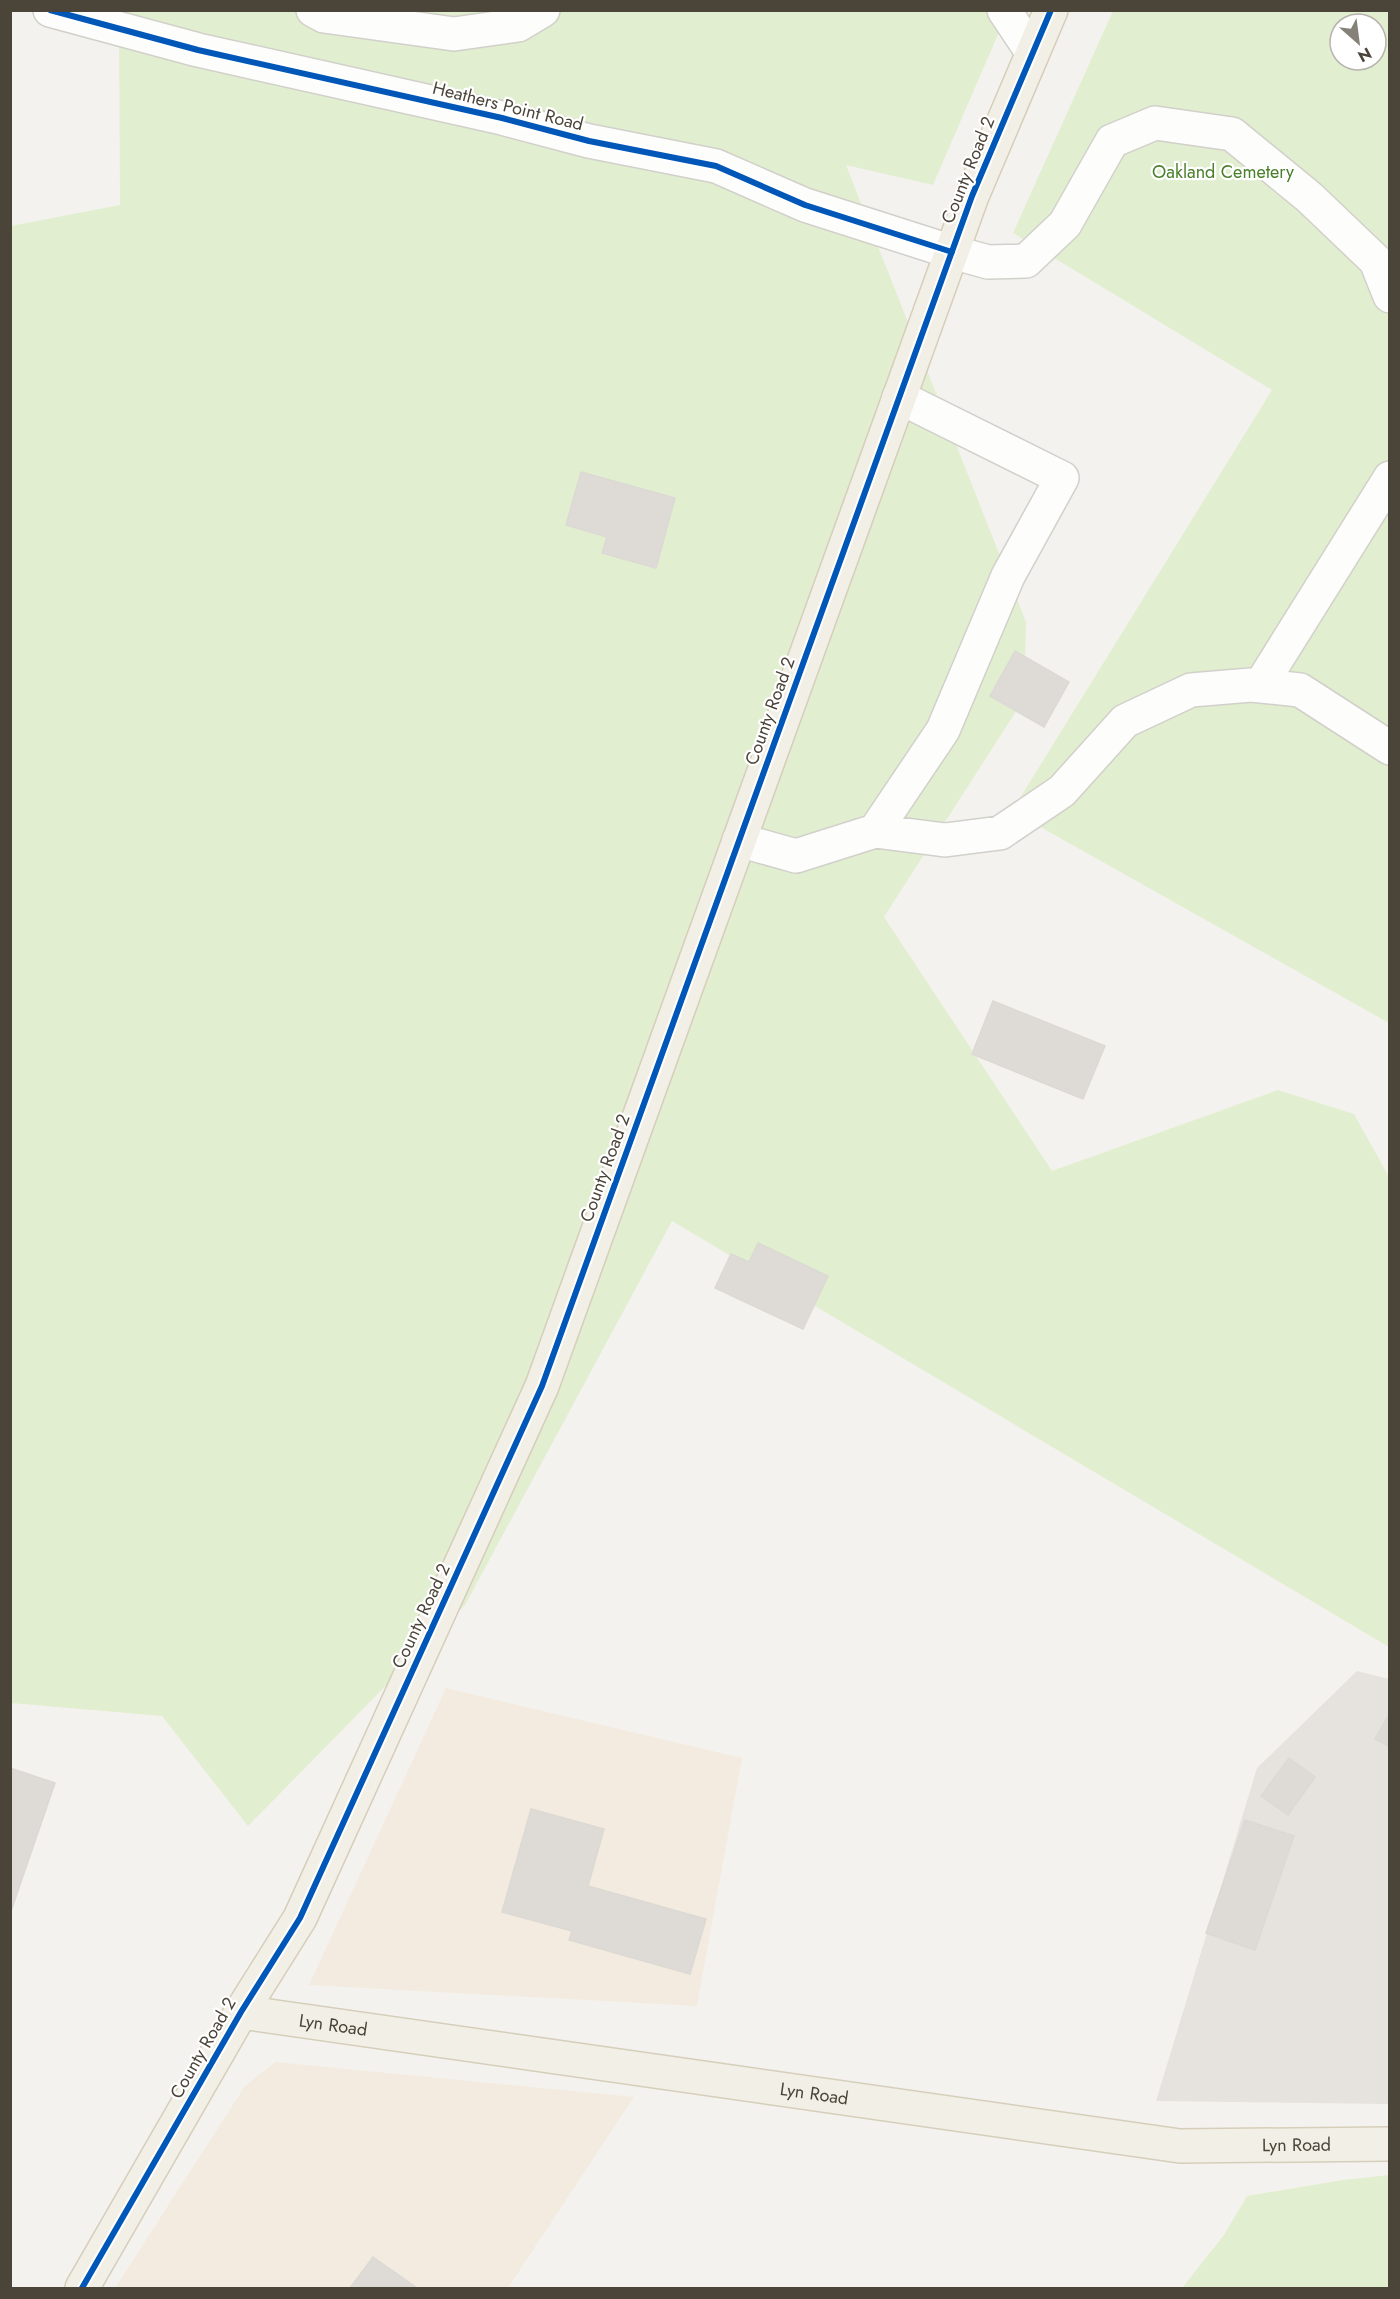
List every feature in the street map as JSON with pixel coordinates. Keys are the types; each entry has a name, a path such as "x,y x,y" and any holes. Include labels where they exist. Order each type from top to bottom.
{"main road":[{"name":"County Road 2","path":"82,2289 241,2012 300,1918 542,1386 972,196 1051,10"},
{"name":"Lyn Road","path":"241,2012 1180,2146 1389,2144"}],"street":[{"name":"Heathers Point Road","path":"50,10 198,50 502,118 588,141 716,166 805,205 988,262 1026,261 1065,224 1112,141 1155,123 1232,134 1309,197 1376,261 1389,296"},
{"path":"313,10 324,16 454,33 518,25 543,10"},
{"path":"1004,10 1032,52"},
{"path":"875,831 943,730 1008,576 1062,478 899,398"},
{"path":"1260,686 1354,531 1388,482"},
{"path":"739,840 796,856 875,831 945,840 1000,832 1062,791 1125,721 1191,690 1260,686 1300,690 1389,748"}],"shaded area":[{"path":"1357,1671 1389,1679 1389,2104 1156,2101 1257,1768"},
{"path":"446,1688 742,1758 697,2006 309,1985"},
{"path":"275,2062 634,2097 508,2288 115,2288 245,2086"}],"green space":[{"path":"126,11 1008,11 933,185 846,165 1026,622 1024,699 884,917 1052,1171 1278,1090 1354,1114 1389,1177 1389,1647 672,1221 465,1605 248,1826 162,1716 11,1703 11,226 120,205 119,25"},
{"name":"Oakland Cemetery","path":"1113,11 1389,11 1389,1023 1012,811 1272,390 1013,233"},
{"path":"1389,2175 1389,2288 1182,2288 1224,2235 1247,2196"}],"building":[{"path":"581,472 675,498 656,568 602,553 607,537 566,525"},
{"path":"1015,651 1069,682 1044,727 990,696"},
{"path":"993,1001 1105,1046 1083,1099 972,1054"},
{"path":"758,1243 828,1276 803,1329 715,1288 731,1254 749,1262"},
{"path":"1390,1713 1390,1747 1375,1739"},
{"path":"1289,1758 1315,1777 1288,1815 1261,1796"},
{"path":"10,1768 55,1783 10,1914"},
{"path":"531,1809 604,1829 588,1886 706,1919 690,1974 569,1940 572,1931 502,1912"},
{"path":"1245,1820 1294,1836 1255,1950 1206,1933"},
{"path":"373,2257 417,2288 350,2288"}],"cycle path":[{"path":"50,10 198,50 502,118 589,141 716,166 805,205 952,252"},
{"path":"82,2288 241,2012 300,1918 542,1386 972,196 1051,10"}]}
